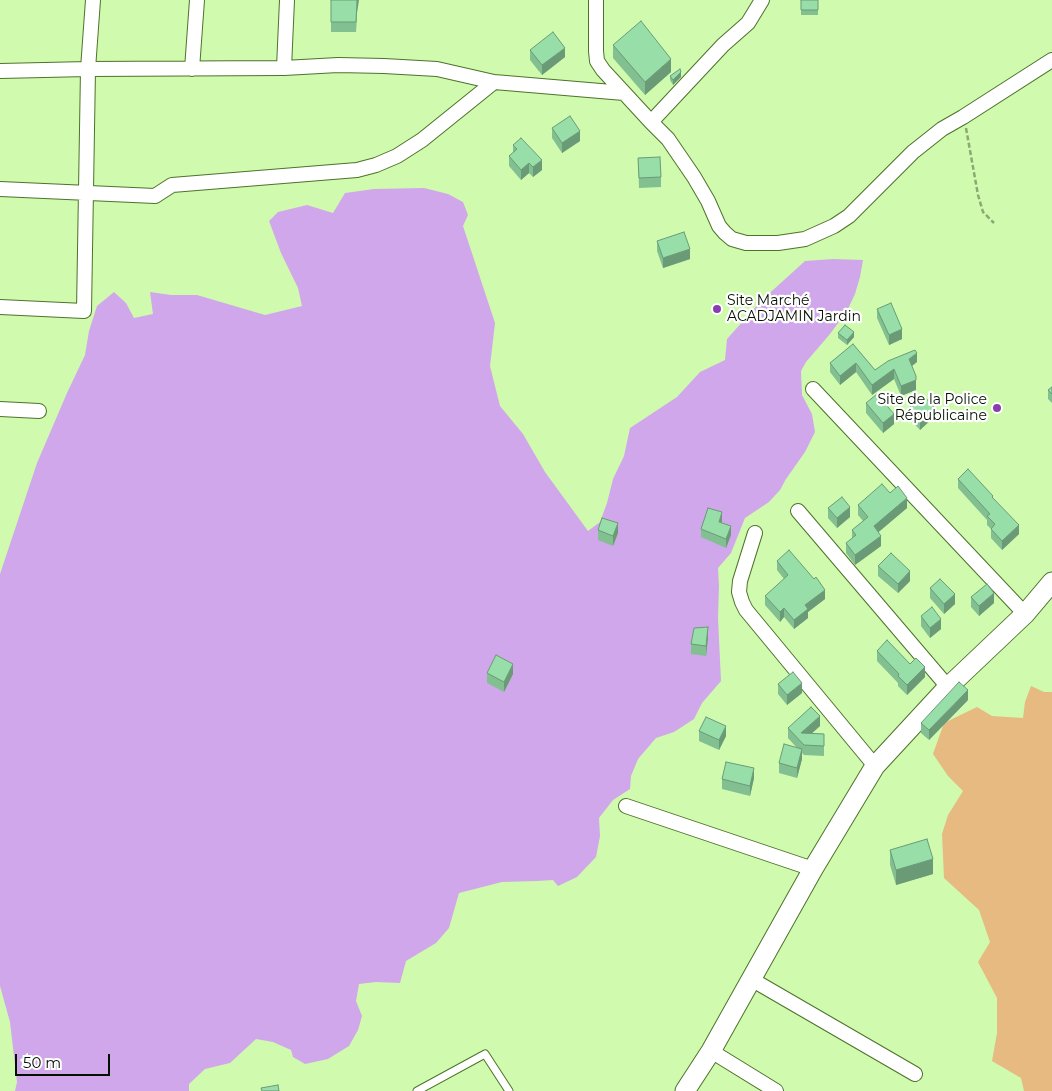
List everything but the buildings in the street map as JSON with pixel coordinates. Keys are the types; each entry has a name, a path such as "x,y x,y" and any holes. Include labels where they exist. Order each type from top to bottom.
{"street":[{"path":"0,307 84,311 88,69 93,0"},
{"path":"192,69 197,0"},
{"path":"284,68 288,0"},
{"path":"596,0 597,61 603,70 668,139 694,177 708,201 719,226 732,239 746,243 778,243 805,239 834,226 849,216 913,152 942,129 1052,60"},
{"path":"651,122 723,45 748,23 762,0"},
{"path":"0,71 284,68 338,65 384,66 436,69 494,82 624,93"},
{"path":"0,189 155,196 172,185 357,170 397,156 422,140 494,82"},
{"path":"813,389 1025,614"},
{"path":"0,409 39,411"},
{"path":"798,511 948,686"},
{"path":"755,533 740,581 742,602 746,610 875,766"},
{"path":"686,1091 711,1051 813,869 875,766 948,686 1025,614 1052,582"},
{"path":"626,806 813,869"},
{"path":"751,979 915,1074"},
{"path":"711,1051 776,1091"}],"lane":[{"path":"417,1091 485,1054 508,1091"}],"path":[{"path":"963,117 978,195 983,212 994,223"}],"shaded area":[{"path":"424,188 448,194 463,202 468,215 463,226 495,323 490,366 500,406 523,434 545,472 588,531 600,522 613,479 624,456 630,428 677,397 700,372 725,360 727,339 762,300 805,261 833,259 863,260 855,294 847,311 806,362 801,371 802,395 812,414 815,432 805,452 780,490 769,502 745,518 731,553 718,568 721,681 702,703 694,719 674,732 656,738 638,759 631,776 630,789 613,800 599,818 600,836 596,857 577,877 558,886 553,880 502,882 459,893 449,928 436,943 406,961 400,983 376,982 359,984 356,1001 362,1016 358,1030 349,1046 328,1059 305,1064 293,1057 291,1050 273,1042 256,1039 230,1063 205,1069 189,1084 189,1091 15,1091 17,1082 10,1022 0,986 0,574 37,463 85,355 89,331 97,306 114,292 126,303 134,318 153,314 150,292 171,295 197,295 265,315 302,306 298,288 281,253 269,221 278,212 307,205 333,213 345,193 374,189"},
{"path":"1031,686 1044,692 1052,692 1052,1091 1024,1091 1021,1078 992,1061 997,1033 997,998 978,962 990,942 979,910 944,878 942,834 948,815 963,791 948,776 933,754 944,723 977,707 992,716 1023,718 1025,702"}],"place":[{"name":"Site Marché ACADJAMIN Jardin","path":"717,309"},
{"name":"Site de la Police Républicaine","path":"997,408"}]}
